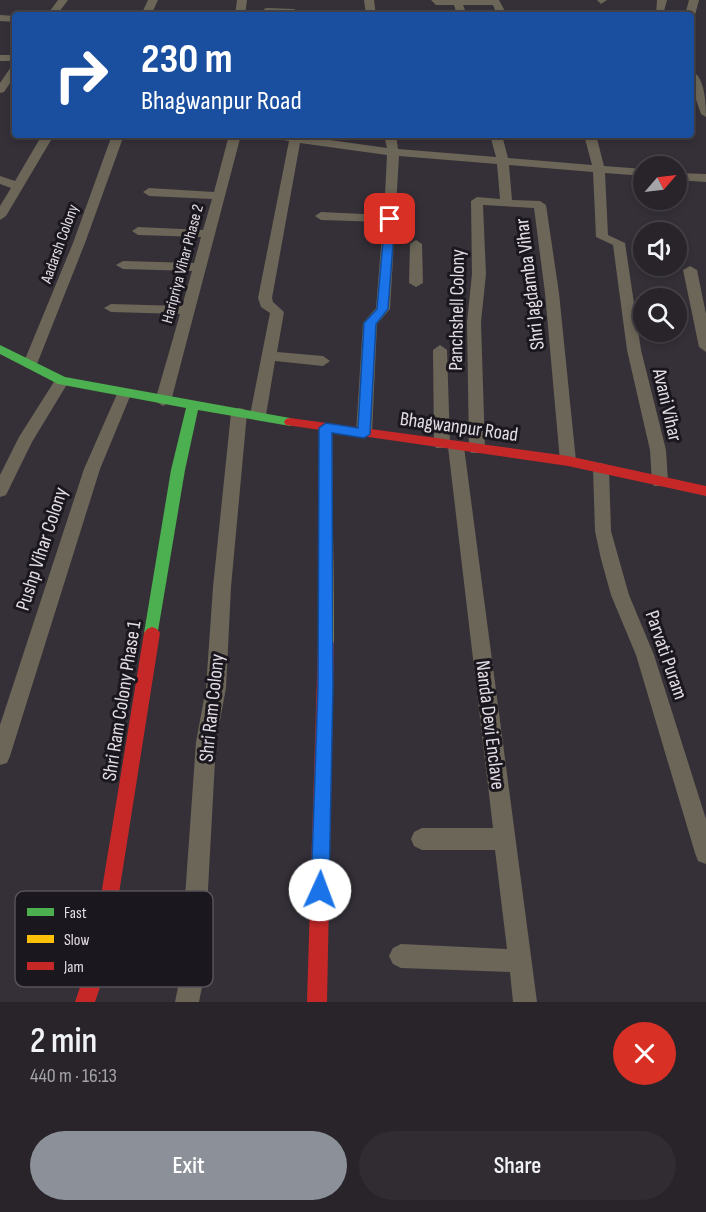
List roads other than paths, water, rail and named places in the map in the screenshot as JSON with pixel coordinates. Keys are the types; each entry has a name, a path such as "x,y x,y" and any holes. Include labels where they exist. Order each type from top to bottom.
{"street":[{"path":"436,1 496,2 501,12"},
{"path":"458,2 461,12"},
{"path":"267,10 285,12"},
{"path":"0,90 12,73"},
{"path":"694,80 706,114"},
{"path":"0,216 46,138"},
{"name":"Aadarsh Colony","path":"30,364 79,243 117,138"},
{"name":"Haripriya Vihar Phase 2","path":"163,401 234,138"},
{"name":"Shri Ram Colony","path":"196,891 206,742 216,688 222,587 249,414 269,356 277,312 266,304 265,298 291,138"},
{"path":"298,138 393,152 633,172"},
{"path":"391,138 393,152 390,219 401,262 416,283"},
{"name":"Shri Jagdamba Vihar","path":"497,138 503,161 506,203 540,205 552,293 568,461"},
{"path":"591,138 599,170"},
{"name":"Avani Vihar","path":"599,170 602,237 619,243 634,350 658,450 660,482"},
{"path":"687,177 706,178"},
{"path":"0,180 18,186"},
{"path":"149,192 219,196"},
{"name":"Panchshell Colony","path":"477,449 474,322 478,274 477,201 506,203"},
{"path":"321,216 390,219"},
{"path":"138,231 208,234"},
{"path":"364,434 370,323 382,309 401,262 416,244"},
{"path":"123,265 200,267"},
{"path":"690,270 706,346"},
{"path":"111,308 188,310"},
{"name":"Bhagwanpur Road","path":"0,349 62,381 124,394 364,434 568,461 706,491"},
{"name":"Nanda Devi Enclave","path":"440,350 449,446 525,1002"},
{"path":"269,356 322,361"},
{"path":"0,491 25,441 62,381"},
{"name":"Pushp Vihar Colony","path":"0,756 92,469 124,394"},
{"name":"Shri Ram Colony Phase 1","path":"111,891 178,470 193,406"},
{"path":"317,1002 326,687 326,428"},
{"name":"Parvati Puram","path":"601,469 603,531 610,559 620,595 645,655 706,853"},
{"path":"422,839 504,839"},
{"path":"401,956 520,962"},
{"name":"Shri Ram Colony Phase 1","path":"85,1002 90,987"},
{"name":"Shri Ram Colony","path":"187,1002 189,987"}]}
